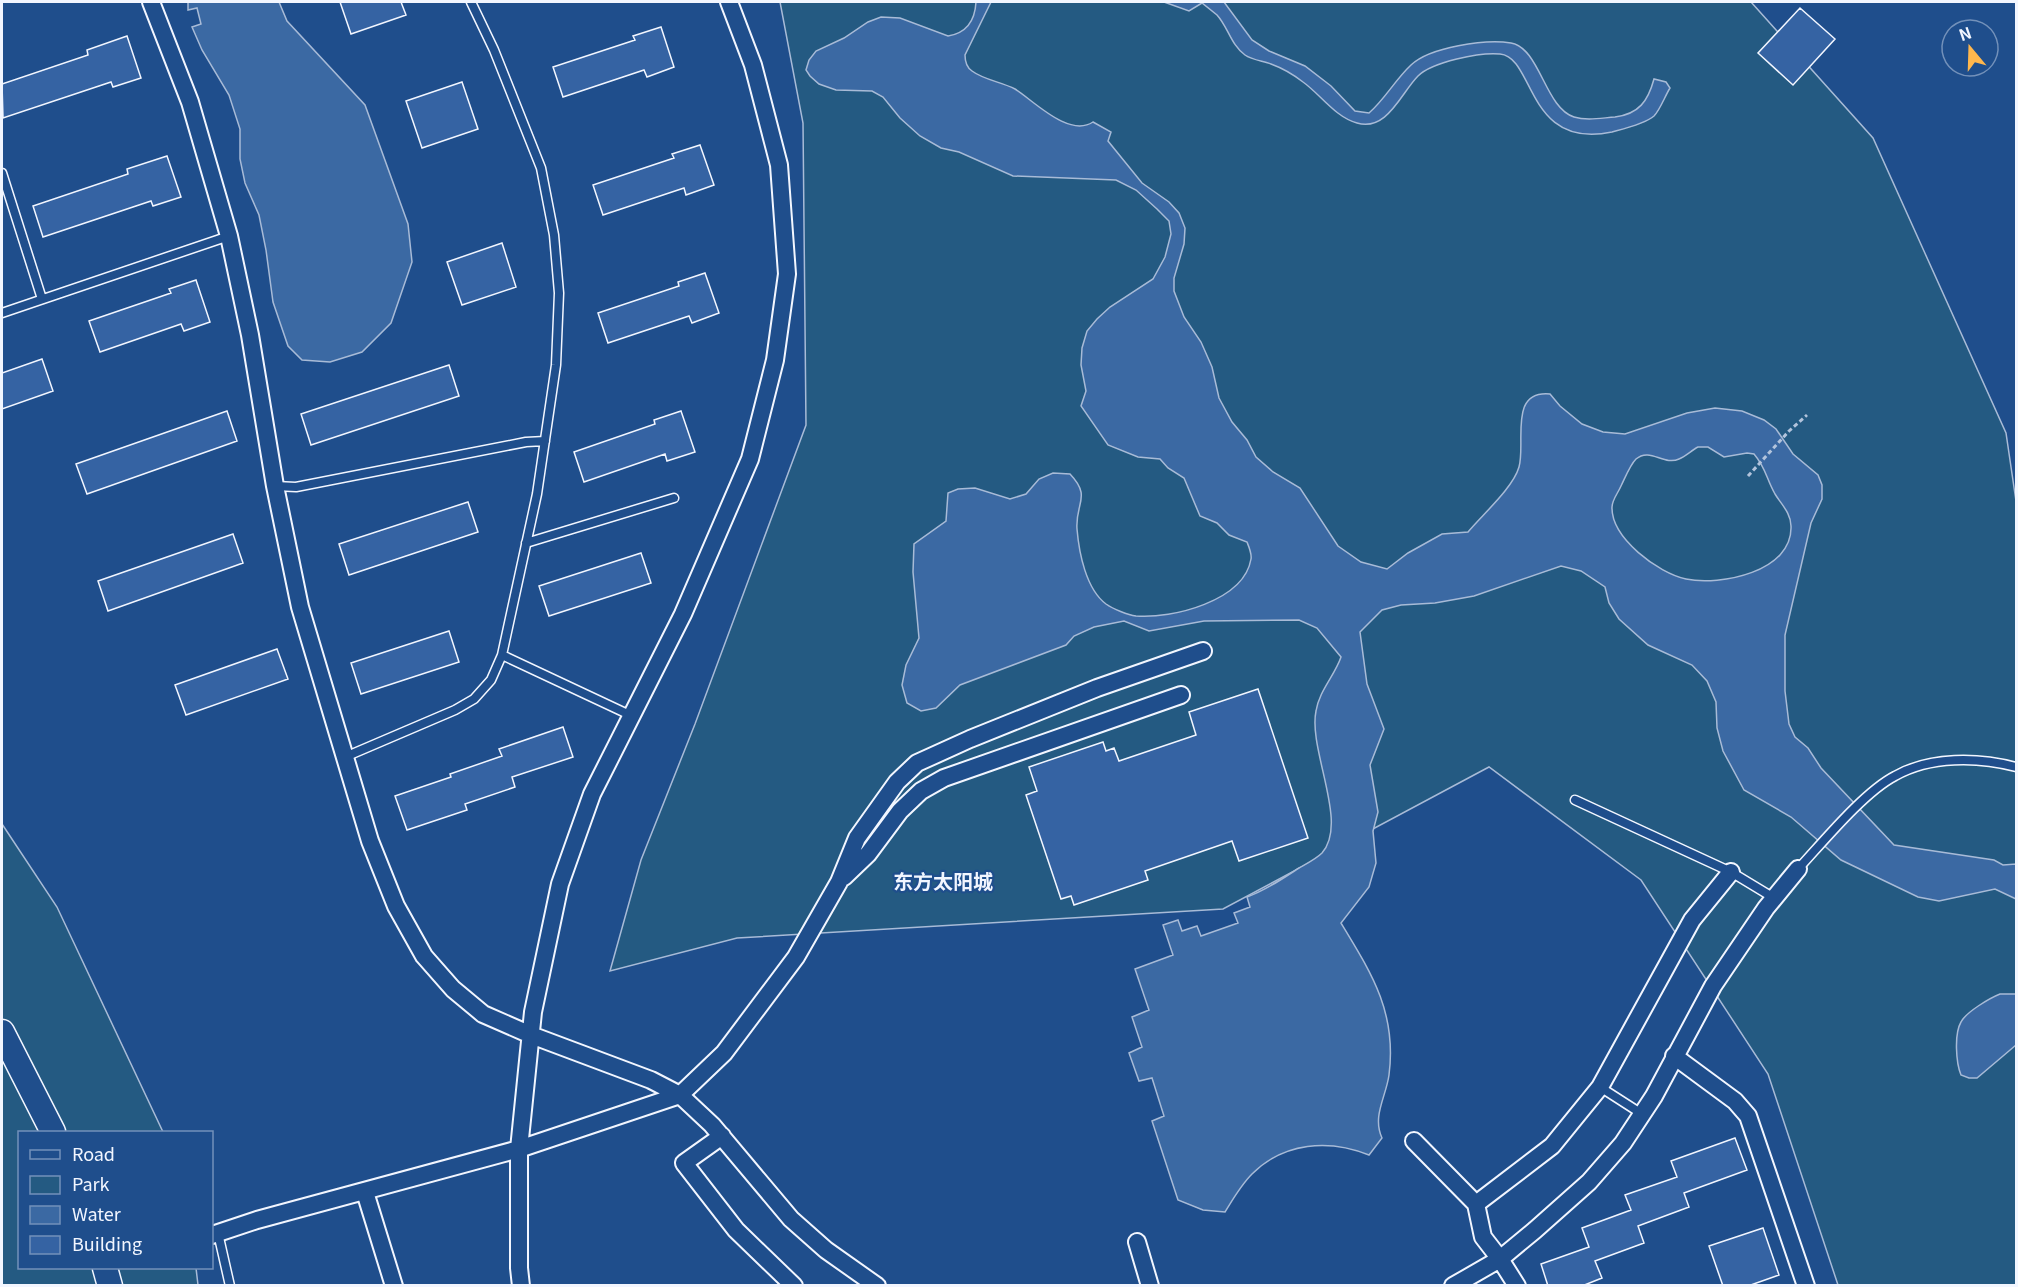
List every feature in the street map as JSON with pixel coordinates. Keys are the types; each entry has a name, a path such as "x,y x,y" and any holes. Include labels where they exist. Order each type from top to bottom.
{"main road":[{"path":"2,1032 52,1131"}],"street":[{"path":"151,2 190,102 230,236 250,335 275,486 300,607 370,841 391,895 424,956 453,989 483,1014 531,1035 651,1080 680,1095 722,1136 791,1219 826,1250 877,1286"},
{"path":"521,1286 519,1149 533,1012 560,884 592,794 683,614 750,459 775,360 787,274 779,165 753,65 729,2"},
{"path":"215,1234 257,1220 519,1149 680,1095 724,1053 796,957 839,882 857,838 897,782 917,763 1097,688 1203,651"},
{"path":"839,882 868,854 900,811 921,791 944,778 1181,695"},
{"path":"1453,1286 1500,1259 1589,1182 1623,1143 1642,1114 1713,986 1774,898 1798,868"},
{"path":"1476,1204 1552,1146 1600,1086 1692,920 1731,872"},
{"path":"1674,1056 1735,1101 1748,1116 1806,1286"},
{"path":"722,1136 684,1163 735,1230 794,1286"},
{"path":"1414,1142 1476,1204 1483,1237 1517,1286"},
{"path":"365,1192 394,1286"},
{"path":"1137,1242 1150,1286"}],"lane":[{"path":"345,757 455,710 474,699 491,680 502,655 545,441 557,345 559,293 554,235 541,168 494,50 471,2"},
{"path":"2,173 42,300"},
{"path":"2,313 230,236"},
{"path":"275,486 296,487 526,442 545,441"},
{"path":"526,543 674,498"},
{"path":"502,655 632,716"},
{"path":"1798,868 1865,799 1893,776 1917,766 1940,761 1974,761 2016,767"},
{"path":"1575,800 1731,872 1774,898"},
{"path":"1600,1086 1642,1114"},
{"path":"215,1234 230,1286"}],"path":[{"path":"1748,476 1789,431 1807,415"}],"green space":[{"path":"780,2 1751,2 1873,138 2006,433 2016,501 2016,1285 1838,1285 1768,1074 1641,880 1489,767 1223,909 737,938 610,971 641,860 695,724 806,425 803,123"},
{"path":"2,824 57,907 163,1131 18,1131 18,1269 196,1269 198,1285 2,1285"}],"water":[{"path":"188,2 279,2 287,21 365,105 408,224 412,262 391,323 362,352 330,362 302,360 288,346 273,302 259,215 245,183 240,159 240,129 229,95 202,50 192,27 201,24 197,8 188,10"},
{"path":"976,2 991,2 965,55 966,64 970,69 982,77 1015,89 1063,122 1084,126 1093,122 1111,132 1108,141 1142,183 1169,202 1179,213 1185,228 1184,244 1174,278 1174,291 1184,317 1201,342 1212,367 1219,398 1256,457 1273,472 1300,488 1338,546 1361,562 1387,569 1408,553 1442,534 1468,532 1516,475 1521,457 1521,420 1528,400 1537,395 1550,394 1560,406 1582,424 1603,432 1625,434 1687,413 1715,408 1742,411 1764,420 1776,429 1793,454 1818,475 1822,485 1822,499 1811,523 1785,635 1785,691 1789,724 1795,737 1808,748 1821,768 1894,845 1994,860 2003,865 2016,864 2016,899 1995,889 1939,901 1918,897 1841,860 1791,817 1744,790 1723,751 1717,728 1716,702 1707,681 1692,665 1648,645 1619,619 1609,603 1605,587 1581,571 1561,566 1474,596 1435,603 1401,605 1382,610 1360,632 1367,684 1384,729 1370,765 1378,812 1373,831 1376,863 1369,887 1341,923 1372,977 1386,1013 1391,1053 1389,1075 1378,1122 1382,1138 1369,1155 1338,1147 1308,1146 1278,1155 1252,1174 1225,1212 1203,1210 1178,1200 1152,1121 1164,1116 1152,1078 1139,1081 1129,1053 1142,1047 1132,1017 1149,1010 1135,969 1173,955 1163,925 1178,920 1182,931 1197,926 1201,936 1238,923 1234,913 1250,907 1247,897 1274,884 1322,853 1329,840 1331,824 1330,805 1317,745 1316,711 1320,697 1341,657 1317,628 1299,620 1204,621 1149,631 1124,621 1094,627 1074,636 1066,645 960,685 936,708 921,711 907,703 902,685 906,665 919,638 913,572 914,544 946,521 948,493 958,489 975,488 1010,499 1026,494 1039,479 1053,473 1070,474 1080,489 1081,500 1077,529 1082,559 1093,589 1106,604 1116,610 1136,616 1168,614 1186,610 1221,596 1246,574 1251,557 1247,542 1229,535 1217,523 1200,516 1184,478 1168,468 1160,459 1138,457 1108,445 1081,406 1086,391 1081,365 1082,348 1087,331 1110,307 1153,279 1165,257 1171,234 1169,221 1136,190 1116,180 1013,176 959,152 941,148 920,136 900,118 883,97 872,91 836,90 819,84 806,70 809,60 816,51 881,17 900,18 948,36 960,32 969,25","holes":["1698,447 1708,447 1724,457 1754,454 1788,513 1791,526 1788,542 1780,555 1768,565 1735,577 1700,581 1686,579 1662,570 1638,552 1619,530 1612,507 1636,459 1647,455 1673,461"]},
{"path":"1164,2 1224,2 1252,40 1269,51 1305,66 1331,86 1355,111 1369,113 1405,71 1420,59 1444,49 1473,43 1500,42 1521,47 1536,66 1556,102 1574,117 1594,119 1630,113 1645,100 1654,79 1666,82 1670,88 1658,110 1650,119 1612,132 1584,134 1563,128 1548,116 1511,59 1500,54 1481,55 1434,66 1418,76 1385,117 1368,124 1357,123 1342,116 1292,74 1245,55 1236,46 1217,15 1202,3 1189,11"},
{"path":"2000,994 2016,994 2016,1045 1977,1078 1961,1075 1956,1048 1961,1022 1973,1010"}],"building":[{"path":"340,2 401,2 406,15 351,34"},
{"path":"1800,8 1835,39 1793,85 1758,53"},
{"path":"661,27 674,67 647,77 644,70 563,97 553,67 635,40 633,36"},
{"path":"127,36 141,78 113,87 111,82 3,118 2,84 88,55 87,50"},
{"path":"462,82 478,129 422,148 406,101"},
{"path":"700,145 714,185 686,195 684,188 603,215 593,185 674,158 672,154"},
{"path":"167,156 181,197 153,206 151,201 43,237 33,206 128,174 127,169"},
{"path":"502,243 516,287 462,305 447,262"},
{"path":"705,273 719,313 692,323 689,316 608,343 598,313 679,286 678,282"},
{"path":"196,280 210,322 184,331 181,324 100,352 89,321 171,293 169,289"},
{"path":"42,359 53,391 2,409 2,373"},
{"path":"449,365 459,396 311,445 301,414"},
{"path":"227,411 237,441 87,494 76,464"},
{"path":"681,411 695,452 667,461 665,454 584,482 574,452 655,424 654,420"},
{"path":"468,502 478,532 349,575 339,544"},
{"path":"233,534 243,563 108,611 98,581"},
{"path":"641,553 651,583 549,616 539,586"},
{"path":"449,631 459,662 361,694 351,663"},
{"path":"277,649 288,679 186,715 175,685"},
{"path":"1258,689 1308,838 1239,861 1232,841 1145,871 1148,880 1074,905 1071,896 1061,899 1026,795 1037,791 1029,767 1103,742 1106,751 1114,748 1119,761 1196,735 1189,712"},
{"path":"563,727 573,757 512,777 515,787 465,804 467,810 407,830 395,796 451,777 450,774 502,756 499,749"},
{"path":"1735,1138 1747,1170 1684,1193 1689,1207 1638,1226 1644,1243 1595,1261 1602,1278 1582,1286 1548,1286 1541,1264 1589,1247 1582,1228 1631,1210 1625,1195 1677,1177 1671,1161"},
{"path":"1763,1228 1779,1275 1748,1286 1723,1286 1709,1246"}],"district":[{"name":"东方太阳城","path":"943,880"}]}
